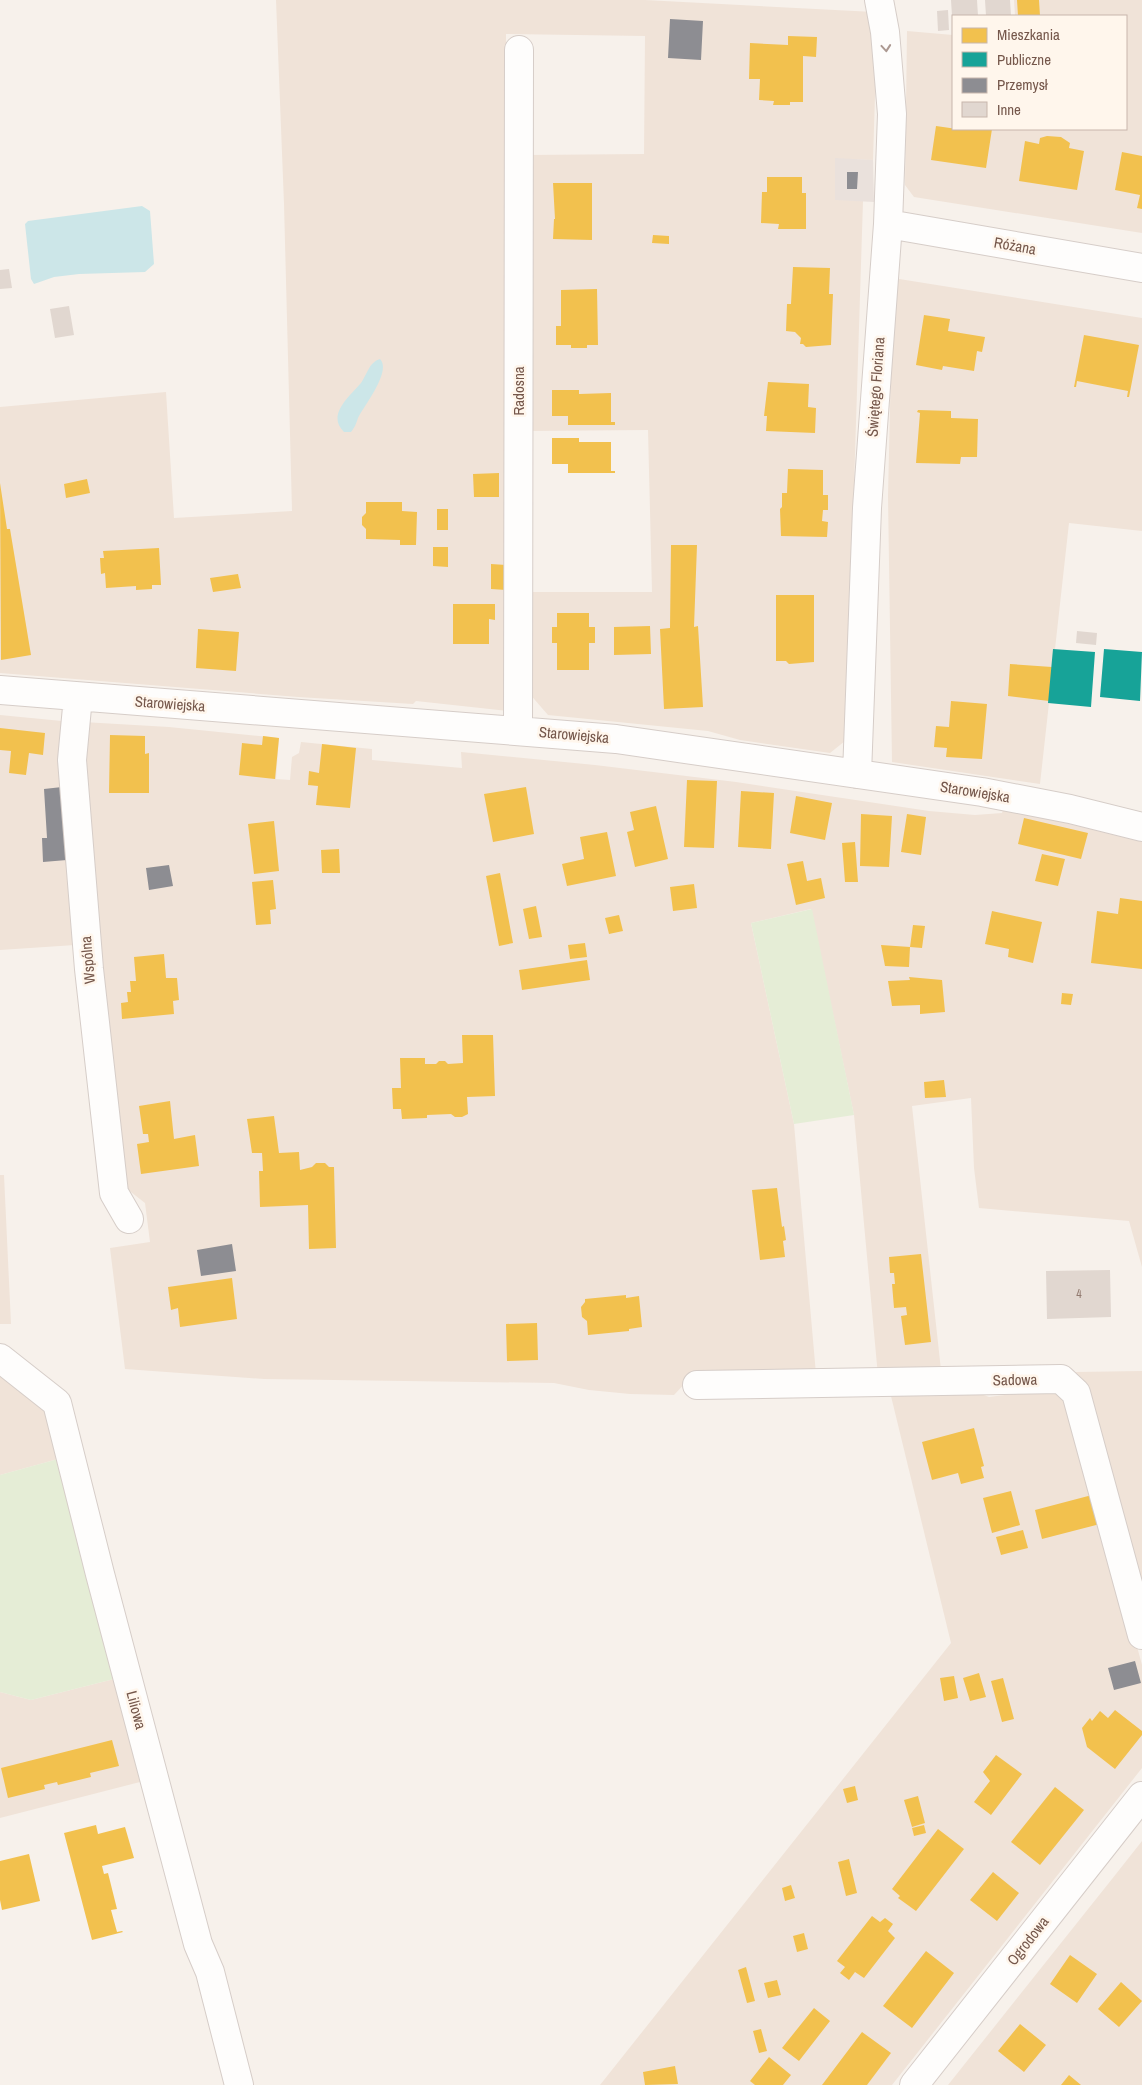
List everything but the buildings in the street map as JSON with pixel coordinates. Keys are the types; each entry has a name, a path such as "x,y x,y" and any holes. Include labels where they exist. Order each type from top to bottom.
{"street":[{"name":"Świętego Floriana","path":"857,774 867,508 888,224 892,114 885,32 879,0"},
{"name":"Radosna","path":"518,731 519,50"},
{"name":"Różana","path":"888,224 1142,268"},
{"name":"Starowiejska","path":"0,690 616,739 982,792 1070,809 1142,827"},
{"name":"Wspólna","path":"78,697 72,760 89,969 114,1193 129,1220"},
{"name":"Liliowa","path":"0,1358 57,1403 100,1574 196,1935 210,1972 240,2085"},
{"name":"Sadowa","path":"697,1385 1061,1379 1076,1393 1142,1635"},
{"name":"Ogrodowa","path":"914,2085 1142,1796"}],"shaded area":[{"path":"276,0 645,0 874,12 877,31 873,160 835,159 835,199 863,201 852,549 850,737 830,753 740,740 708,731 548,715 528,692 528,592 652,592 648,430 528,431 527,155 644,154 645,36 506,34 508,711 416,701 413,704 298,697 0,673 0,407 166,392 174,518 292,511 284,204"},
{"path":"1014,0 1142,0 1142,233 914,197 905,185 907,31 952,35 952,130 1127,130 1127,15 1015,15"},
{"path":"835,158 873,160 874,202 835,200"},
{"path":"893,278 1142,318 1142,531 1069,523 1040,784 892,762 888,496"},
{"path":"0,715 62,721 75,945 0,950"},
{"path":"83,722 169,727 279,738 276,779 290,780 292,757 299,753 301,742 372,749 372,760 462,768 461,752 595,765 736,782 929,811 975,815 1002,813 1004,807 1142,841 1142,1267 1129,1221 979,1208 974,1168 971,1098 912,1106 941,1370 878,1376 854,1115 811,909 751,923 794,1124 816,1374 690,1378 674,1395 630,1394 589,1390 554,1383 264,1379 125,1369 110,1248 150,1242 145,1203 122,1185 104,1047"},
{"path":"0,1175 4,1175 11,1324 0,1324"},
{"path":"1142,1371 1142,1607 1076,1372"},
{"path":"0,1373 44,1407 58,1459 0,1475"},
{"path":"1057,1388 1070,1398 1142,1665 1142,1768 892,2085 600,2085 951,1643 890,1392 968,1389 989,1397"},
{"path":"114,1679 140,1782 0,1818 0,1692 31,1700"},
{"path":"1142,1841 1142,2085 948,2085 1112,1879"}],"green space":[{"path":"812,909 854,1115 794,1124 751,923"},
{"path":"58,1459 114,1679 31,1700 0,1692 0,1475"}],"water":[{"path":"142,206 150,211 154,264 145,272 79,274 54,277 34,284 31,279 25,224 28,221"},
{"path":"380,359 383,364 380,380 351,432 344,432 339,426 339,412 346,400 361,383 373,363"}]}
